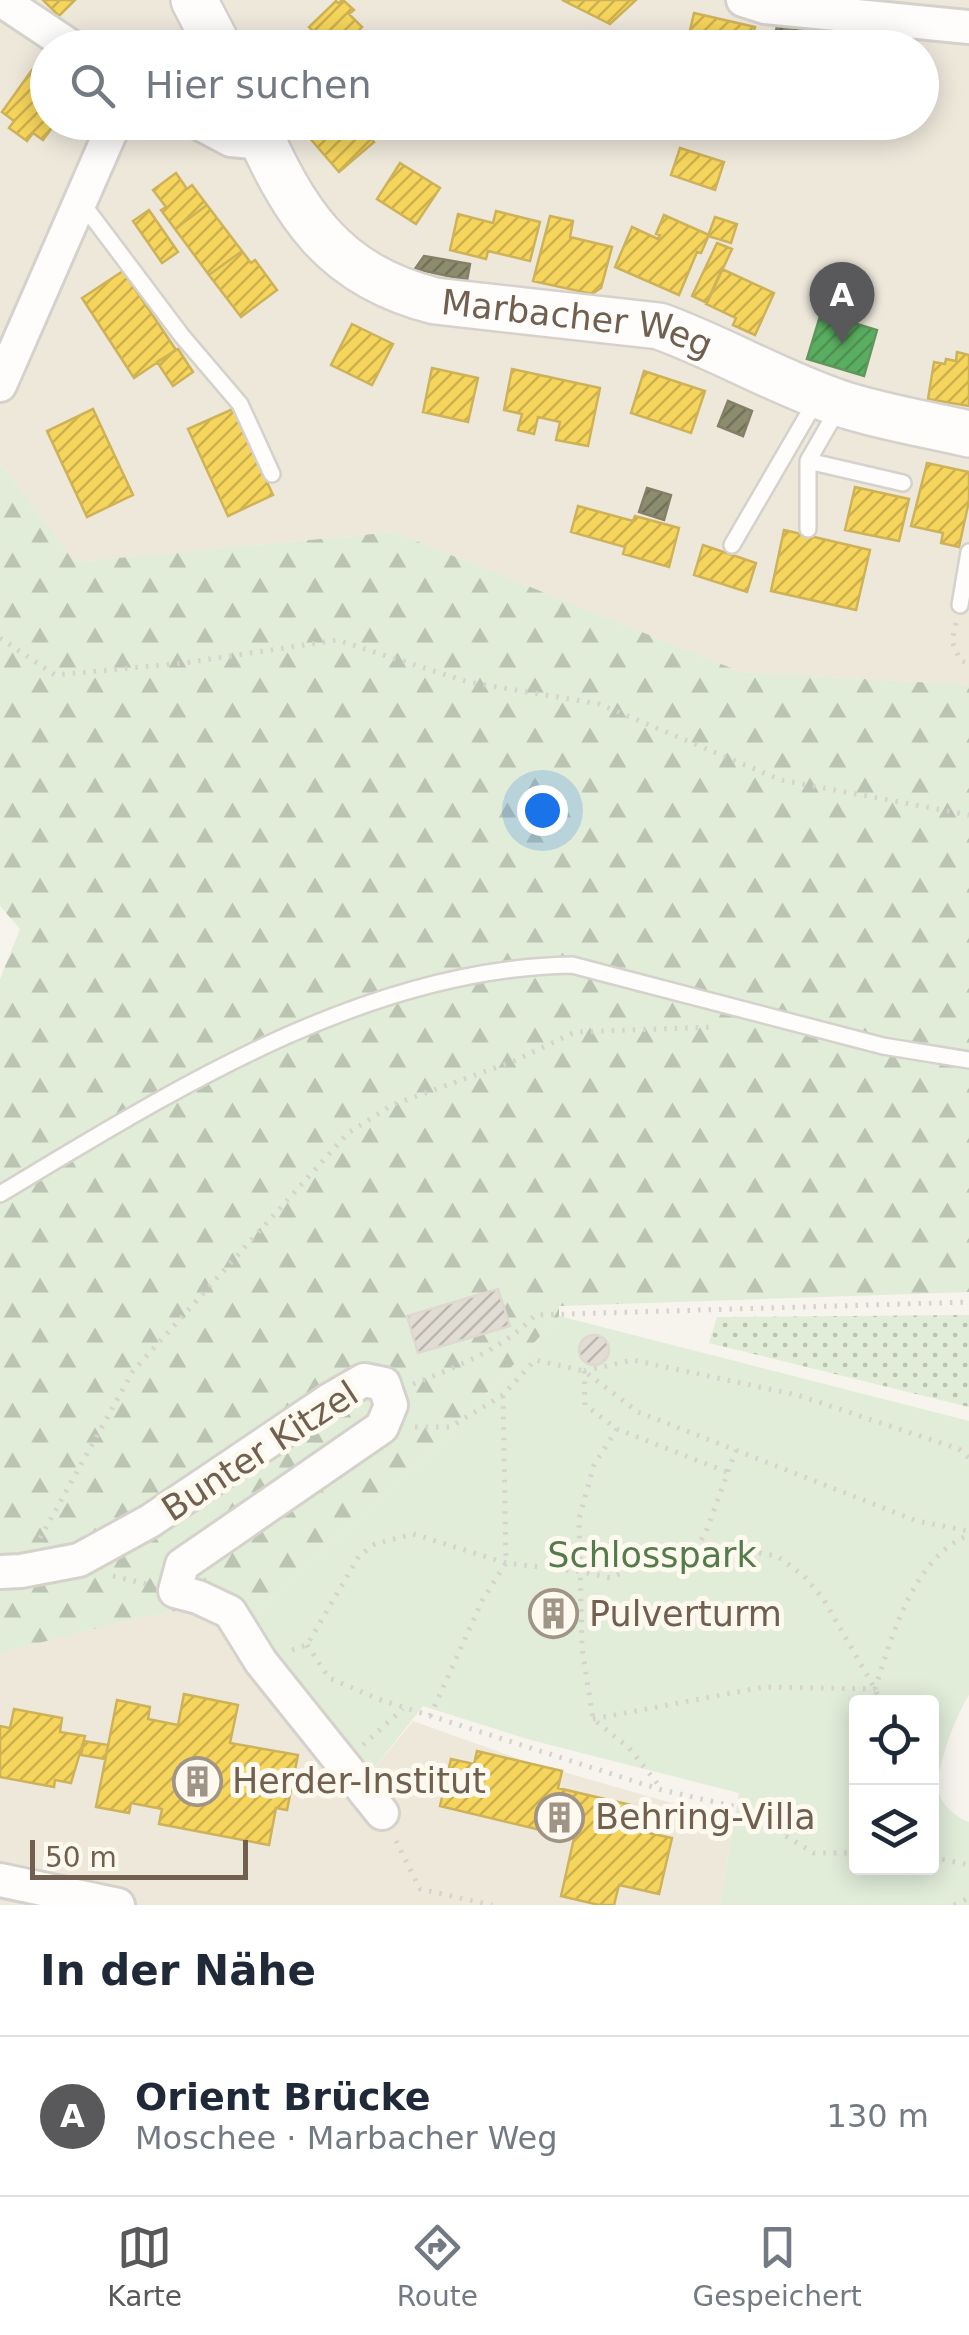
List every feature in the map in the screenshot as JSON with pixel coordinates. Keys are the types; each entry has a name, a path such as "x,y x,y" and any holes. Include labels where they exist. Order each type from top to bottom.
{"main road":[{"path":"194,0 210,30"},
{"name":"Marbacher Weg","path":"261,140 290,198 316,233 357,269 403,293 435,301 659,326 830,399 969,434"}],"street":[{"path":"1,0 46,30"},
{"path":"744,0 765,7 969,27"},
{"path":"0,385 106,140"},
{"name":"Bunter Kitzel","path":"10,1572 79,1560 150,1521 331,1398 364,1380 384,1384 391,1405 382,1428 182,1565 176,1591"},
{"path":"176,1591 230,1612 261,1662 382,1813"},
{"path":"0,1880 118,1905"}],"lane":[{"path":"82,203 182,336 240,404 272,474"},
{"path":"808,529 808,462 830,399"},
{"path":"732,545 830,399"},
{"path":"808,462 904,483"},
{"path":"960,605 969,552"},
{"path":"0,1194 223,1066 318,1022 457,979 520,966 572,965 884,1046 969,1060"}],"path":[{"path":"960,605 952,640 960,660 969,664"},
{"path":"0,638 55,675 184,663 337,640 468,682 599,704 781,780 969,815"},
{"path":"10,1572 133,1371 348,1133 392,1106 514,1061 575,1032 731,1026"},
{"path":"388,1395 456,1366 518,1333 534,1314 969,1302"},
{"path":"450,1427 503,1395 535,1360 584,1371 638,1412 916,1521 969,1533"},
{"path":"584,1371 633,1360 797,1395 959,1449 969,1458"},
{"path":"584,1371 585,1406 617,1430 727,1472"},
{"path":"430,1716 483,1599 506,1563 503,1395"},
{"path":"617,1430 594,1465 579,1519 582,1648 593,1719 629,1748 662,1790"},
{"path":"696,1549 736,1450"},
{"path":"876,1689 912,1592 956,1540 969,1533"},
{"path":"849,1853 814,1853 737,1808 662,1790 404,1708 328,1678 307,1645 358,1556 375,1544 414,1534 506,1563 611,1578 648,1560 696,1549 736,1550 777,1556 804,1576 824,1600 878,1695"},
{"path":"99,1573 176,1591"},
{"path":"593,1719 764,1687 876,1689"},
{"path":"343,1764 404,1708"},
{"path":"382,1813 420,1889 492,1905"},
{"path":"939,1859 969,1865"},
{"path":"954,1905 969,1898"}],"shaded area":[{"path":"0,0 173,0 190,30 30,30 30,140 245,140 330,272 633,340 969,452 969,685 741,672 394,532 75,562 0,464"},
{"path":"214,0 969,0 969,420 831,376 677,310 416,279 356,247 327,218 284,140 939,140 939,30 229,30"},
{"path":"199,1606 225,1619 367,1777 413,1721 522,1760 734,1821 720,1905 0,1905 0,1653"}],"green space":[{"path":"0,464 75,562 394,532 741,672 969,685 969,1292 559,1306 559,1316 424,1460 242,1624 199,1606 0,1653 0,979 20,929 0,906"},
{"path":"969,1315 969,1407 709,1343 717,1317"},
{"name":"Schlosspark","path":"559,1316 969,1421 969,1695 948,1740 939,1773 939,1695 849,1695 849,1875 939,1875 939,1791 949,1809 969,1822 969,1905 720,1905 739,1793 527,1739 423,1706 367,1777 242,1624 424,1460"}],"building: Wohnen":[{"path":"43,0 75,0 59,16"},
{"path":"343,0 354,10 349,14 362,27 359,30 309,27 336,1"},
{"path":"562,0 636,0 610,24"},
{"path":"694,13 755,27 754,30 690,30"},
{"path":"30,73 27,141 9,128 14,121 2,112"},
{"path":"311,140 372,140 374,142 339,172"},
{"path":"680,148 724,162 715,190 671,175"},
{"path":"400,163 440,188 416,224 377,199"},
{"path":"176,173 187,189 192,185 207,205 175,229 153,190"},
{"path":"207,205 242,251 209,275 175,229"},
{"path":"149,210 178,252 162,263 133,221"},
{"path":"496,211 540,222 530,261 488,251 486,259 450,250 458,214 493,223"},
{"path":"664,215 709,235 701,253 697,252 679,295 615,267 632,227 658,239 660,235 656,234"},
{"path":"550,216 573,221 570,237 612,247 601,288 592,294 533,281"},
{"path":"715,217 737,224 731,243 708,236"},
{"path":"717,243 732,249 707,303 692,296"},
{"path":"242,251 251,263 255,260 277,290 241,317 209,275"},
{"path":"722,269 774,293 755,335 733,325 736,318 706,304"},
{"path":"123,271 176,350 134,378 82,298"},
{"path":"352,324 393,344 372,385 331,365"},
{"path":"178,349 193,372 173,386 157,362"},
{"path":"957,352 969,355 969,406 928,399 934,362 956,361"},
{"path":"432,368 478,378 468,422 423,412"},
{"path":"512,369 600,388 588,446 556,440 560,422 538,417 534,434 518,430 522,414 504,410"},
{"path":"644,371 705,391 691,433 631,413"},
{"path":"93,409 133,495 87,517 47,431"},
{"path":"233,409 273,495 228,516 188,429"},
{"path":"927,463 969,472 969,501 959,547 941,543 943,533 911,526"},
{"path":"855,487 909,499 899,541 845,530"},
{"path":"578,506 679,528 669,567 623,554 625,547 571,532"},
{"path":"784,530 870,550 856,610 771,591"},
{"path":"703,545 756,563 747,592 694,575"},
{"name":"Herder-Institut","path":"184,1694 238,1705 230,1743 298,1755 287,1810 276,1808 269,1845 159,1824 162,1809 131,1803 129,1813 96,1807 117,1700 150,1707 148,1719 178,1725"},
{"path":"14,1709 62,1718 60,1732 85,1736 71,1783 55,1780 54,1787 0,1777 0,1726 10,1728"},
{"path":"84,1741 108,1745 105,1759 81,1755"},
{"name":"Behring-Villa","path":"477,1751 562,1771 558,1788 635,1806 630,1829 672,1838 659,1894 619,1885 614,1905 561,1896 574,1838 440,1806 451,1759 474,1764"}],"building: Öffentlich":[{"path":"821,313 877,330 864,376 807,359"}],"building: Industrie":[{"path":"779,16 808,23 806,30 776,30"},
{"path":"424,256 470,264 467,280 415,269"},
{"path":"728,401 752,411 743,436 718,426"},
{"path":"647,488 671,495 664,520 639,512"}],"building: Sonstige":[{"path":"498,1289 510,1326 418,1353 407,1316"},
{"path":"594,1335 604,1340 609,1350 604,1360 594,1365 584,1360 579,1350 584,1340"},
{"name":"Pulverturm","path":"543,1598 570,1604 564,1631 537,1625"}],"place":[{"name":"Orient Brücke","path":"842,344"},
{"name":"Pulverturm","path":"554,1614"},
{"name":"Herder-Institut","path":"197,1781"},
{"name":"Behring-Villa","path":"560,1817"}]}
